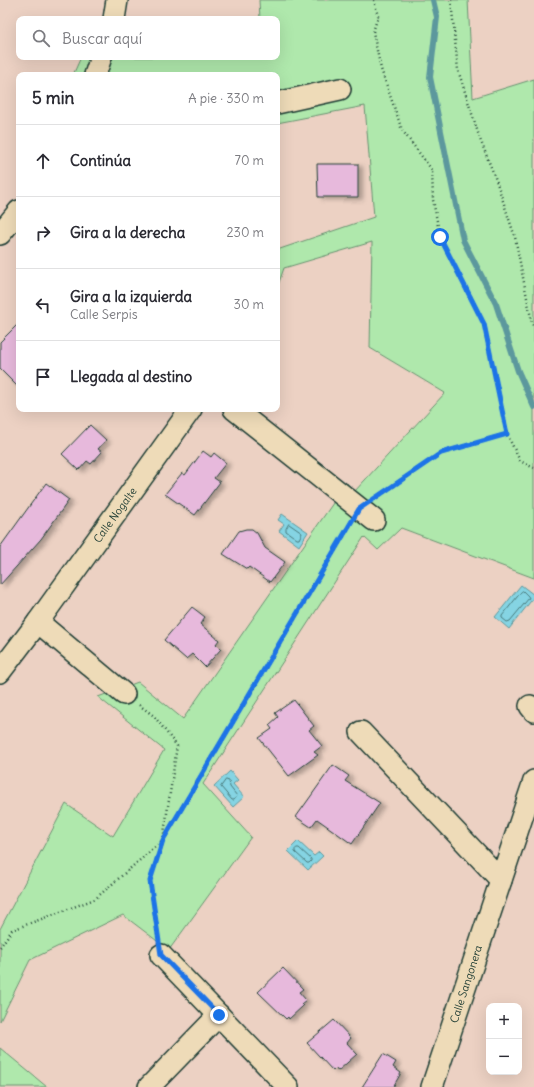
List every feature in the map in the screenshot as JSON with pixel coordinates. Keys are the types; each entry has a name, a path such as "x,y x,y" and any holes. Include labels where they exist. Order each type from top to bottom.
{"street":[{"path":"114,16 117,0"},
{"path":"96,72 100,60"},
{"path":"280,103 340,89"},
{"path":"0,234 16,215"},
{"name":"Calle Nogalte","path":"0,672 38,622 190,412"},
{"path":"238,412 367,514"},
{"path":"38,622 124,694"},
{"path":"361,732 501,880"},
{"name":"Calle Sangonera","path":"432,1087 534,781"},
{"path":"161,955 288,1087"},
{"path":"149,1087 219,1015"}],"path":[{"path":"374,0 378,16 373,32 381,69 402,130 432,170 433,200 440,237 484,324 507,434 520,461 534,468"},
{"path":"451,0 458,70 480,139 496,180 515,237 534,328"},
{"path":"0,947 12,930 95,899 163,840 367,514 441,453 507,434"},
{"path":"124,694 154,716 177,746 163,840 150,881 161,955"}],"green space":[{"path":"259,0 468,0 473,98 534,79 534,578 401,528 378,550 364,537 203,784 251,837 169,950 123,915 30,960 0,1021 0,929 66,804 113,836 164,750 98,697 138,682 183,719 347,483 354,492 445,393 370,348 372,242 284,268 280,279 280,249 374,217 365,106 280,122 280,72 74,72 80,60 280,60 280,16 260,16"},
{"path":"0,1048 47,1087 0,1087"}],"water":[{"path":"282,514 308,532 299,546 279,531 284,524 278,520"},
{"path":"521,585 534,595 534,597 509,629 495,617"},
{"path":"230,771 238,780 233,784 244,797 233,807 214,786"},
{"path":"298,841 314,856 319,852 323,856 308,870 288,851"}],"building":[{"path":"317,164 358,164 358,197 318,197"},
{"path":"16,326 16,385 0,369 0,342"},
{"path":"90,425 106,440 98,449 102,452 91,464 87,461 79,470 62,454"},
{"path":"203,451 211,457 214,453 226,463 214,478 220,482 195,515 165,494 182,473 185,475"},
{"path":"46,483 69,500 41,539 0,585 0,547"},
{"path":"252,529 257,533 265,548 285,562 270,582 249,567 247,569 223,554 239,531"},
{"path":"192,607 205,617 200,624 219,640 216,644 221,649 205,667 192,654 186,659 164,640"},
{"path":"294,700 314,726 309,730 322,746 314,752 318,755 289,776 259,738 272,729 269,725 278,717 275,713"},
{"path":"333,765 349,776 345,781 380,803 352,844 317,819 311,827 296,817"},
{"path":"283,968 303,989 299,992 306,1000 301,1004 303,1006 289,1019 288,1017 286,1019 258,992"},
{"path":"334,1020 351,1038 347,1043 357,1054 338,1071 336,1068 333,1071 307,1043"},
{"path":"383,1054 396,1062 393,1067 401,1073 393,1087 362,1087"}],"waterway":[{"path":"433,0 437,17 430,77 463,240 496,304 518,371 534,407"}],"route":[{"path":"219,1015 161,955 150,881 163,840 359,509 441,453 507,434 484,324 440,237"}]}
